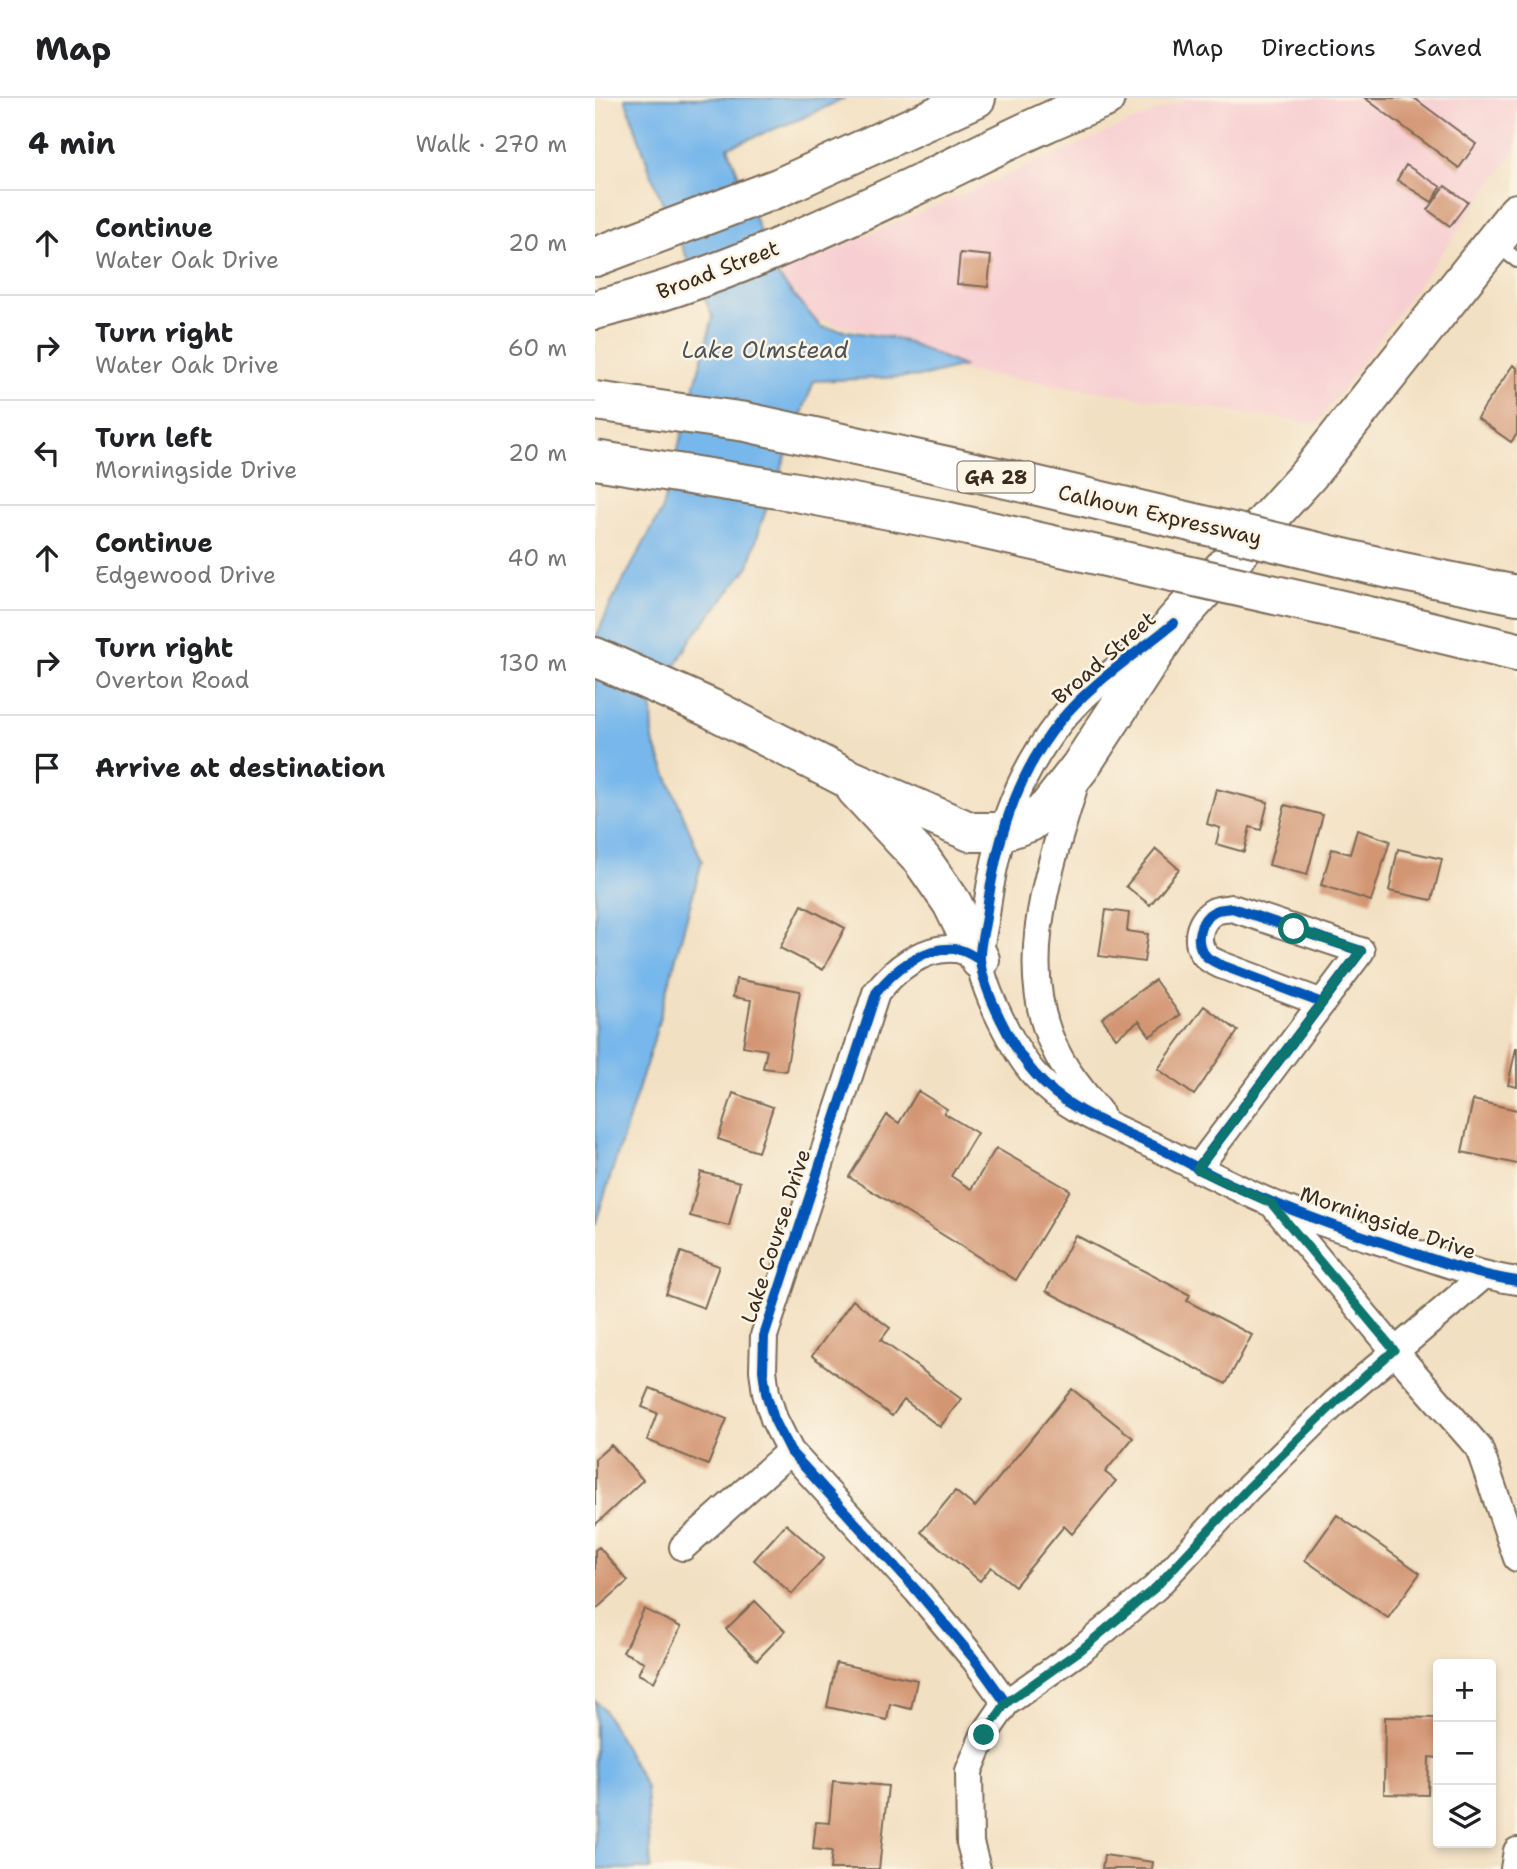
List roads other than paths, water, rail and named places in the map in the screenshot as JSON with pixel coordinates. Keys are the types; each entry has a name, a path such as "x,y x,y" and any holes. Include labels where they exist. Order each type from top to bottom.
{"main road":[{"path":"595,257 613,245 778,188 976,98"},
{"name":"Broad Street","path":"595,310 647,296 799,239 1056,117 1105,98"},
{"name":"Broad Street","path":"1001,832 1030,822 1048,808 1080,767 1174,624 1505,251 1517,213"},
{"name":"Calhoun Expressway","path":"595,401 746,422 1038,486 1394,570 1517,595"},
{"name":"GA 28","path":"595,460 791,491 941,520 1517,652"},
{"path":"595,657 710,708 845,777 971,832 1001,832"},
{"path":"845,777 922,860 952,903 980,960"}],"street":[{"name":"Broad Street","path":"1001,832 1019,787 1061,721 1081,699 1174,624"},
{"name":"Morningside Drive","path":"1080,767 1048,879 1035,963 1037,998 1056,1052 1108,1125"},
{"name":"Morningside Drive","path":"1001,832 980,960 991,996 1013,1044 1036,1076 1065,1100 1108,1125 1271,1203 1305,1217 1483,1276 1517,1281"},
{"path":"1197,1169 1322,1003 1361,951 1232,908 1216,910 1204,919 1199,931 1199,943 1206,957 1322,1003"},
{"name":"Lake Course Drive","path":"980,960 956,948 933,952 906,963 886,980 876,993 764,1336 763,1370 766,1393 774,1419 790,1451 918,1592 975,1660 1006,1703"},
{"path":"1271,1203 1479,1448 1517,1558"},
{"path":"977,1869 970,1843 969,1772 984,1735 1006,1703 1082,1649 1156,1587 1248,1488 1335,1403 1483,1276"},
{"path":"683,1547 790,1451"},
{"path":"1514,1869 1517,1851"}],"water":[{"name":"Lake Olmstead","path":"625,98 845,98 728,147 776,274 821,327 899,339 963,366 925,376 814,381 761,524 749,566 691,639 652,708 653,741 702,861 652,1046 595,1225 595,640 610,605 661,512 713,317 655,185"},
{"path":"595,1701 603,1708 646,1787 651,1869 595,1869"}]}
